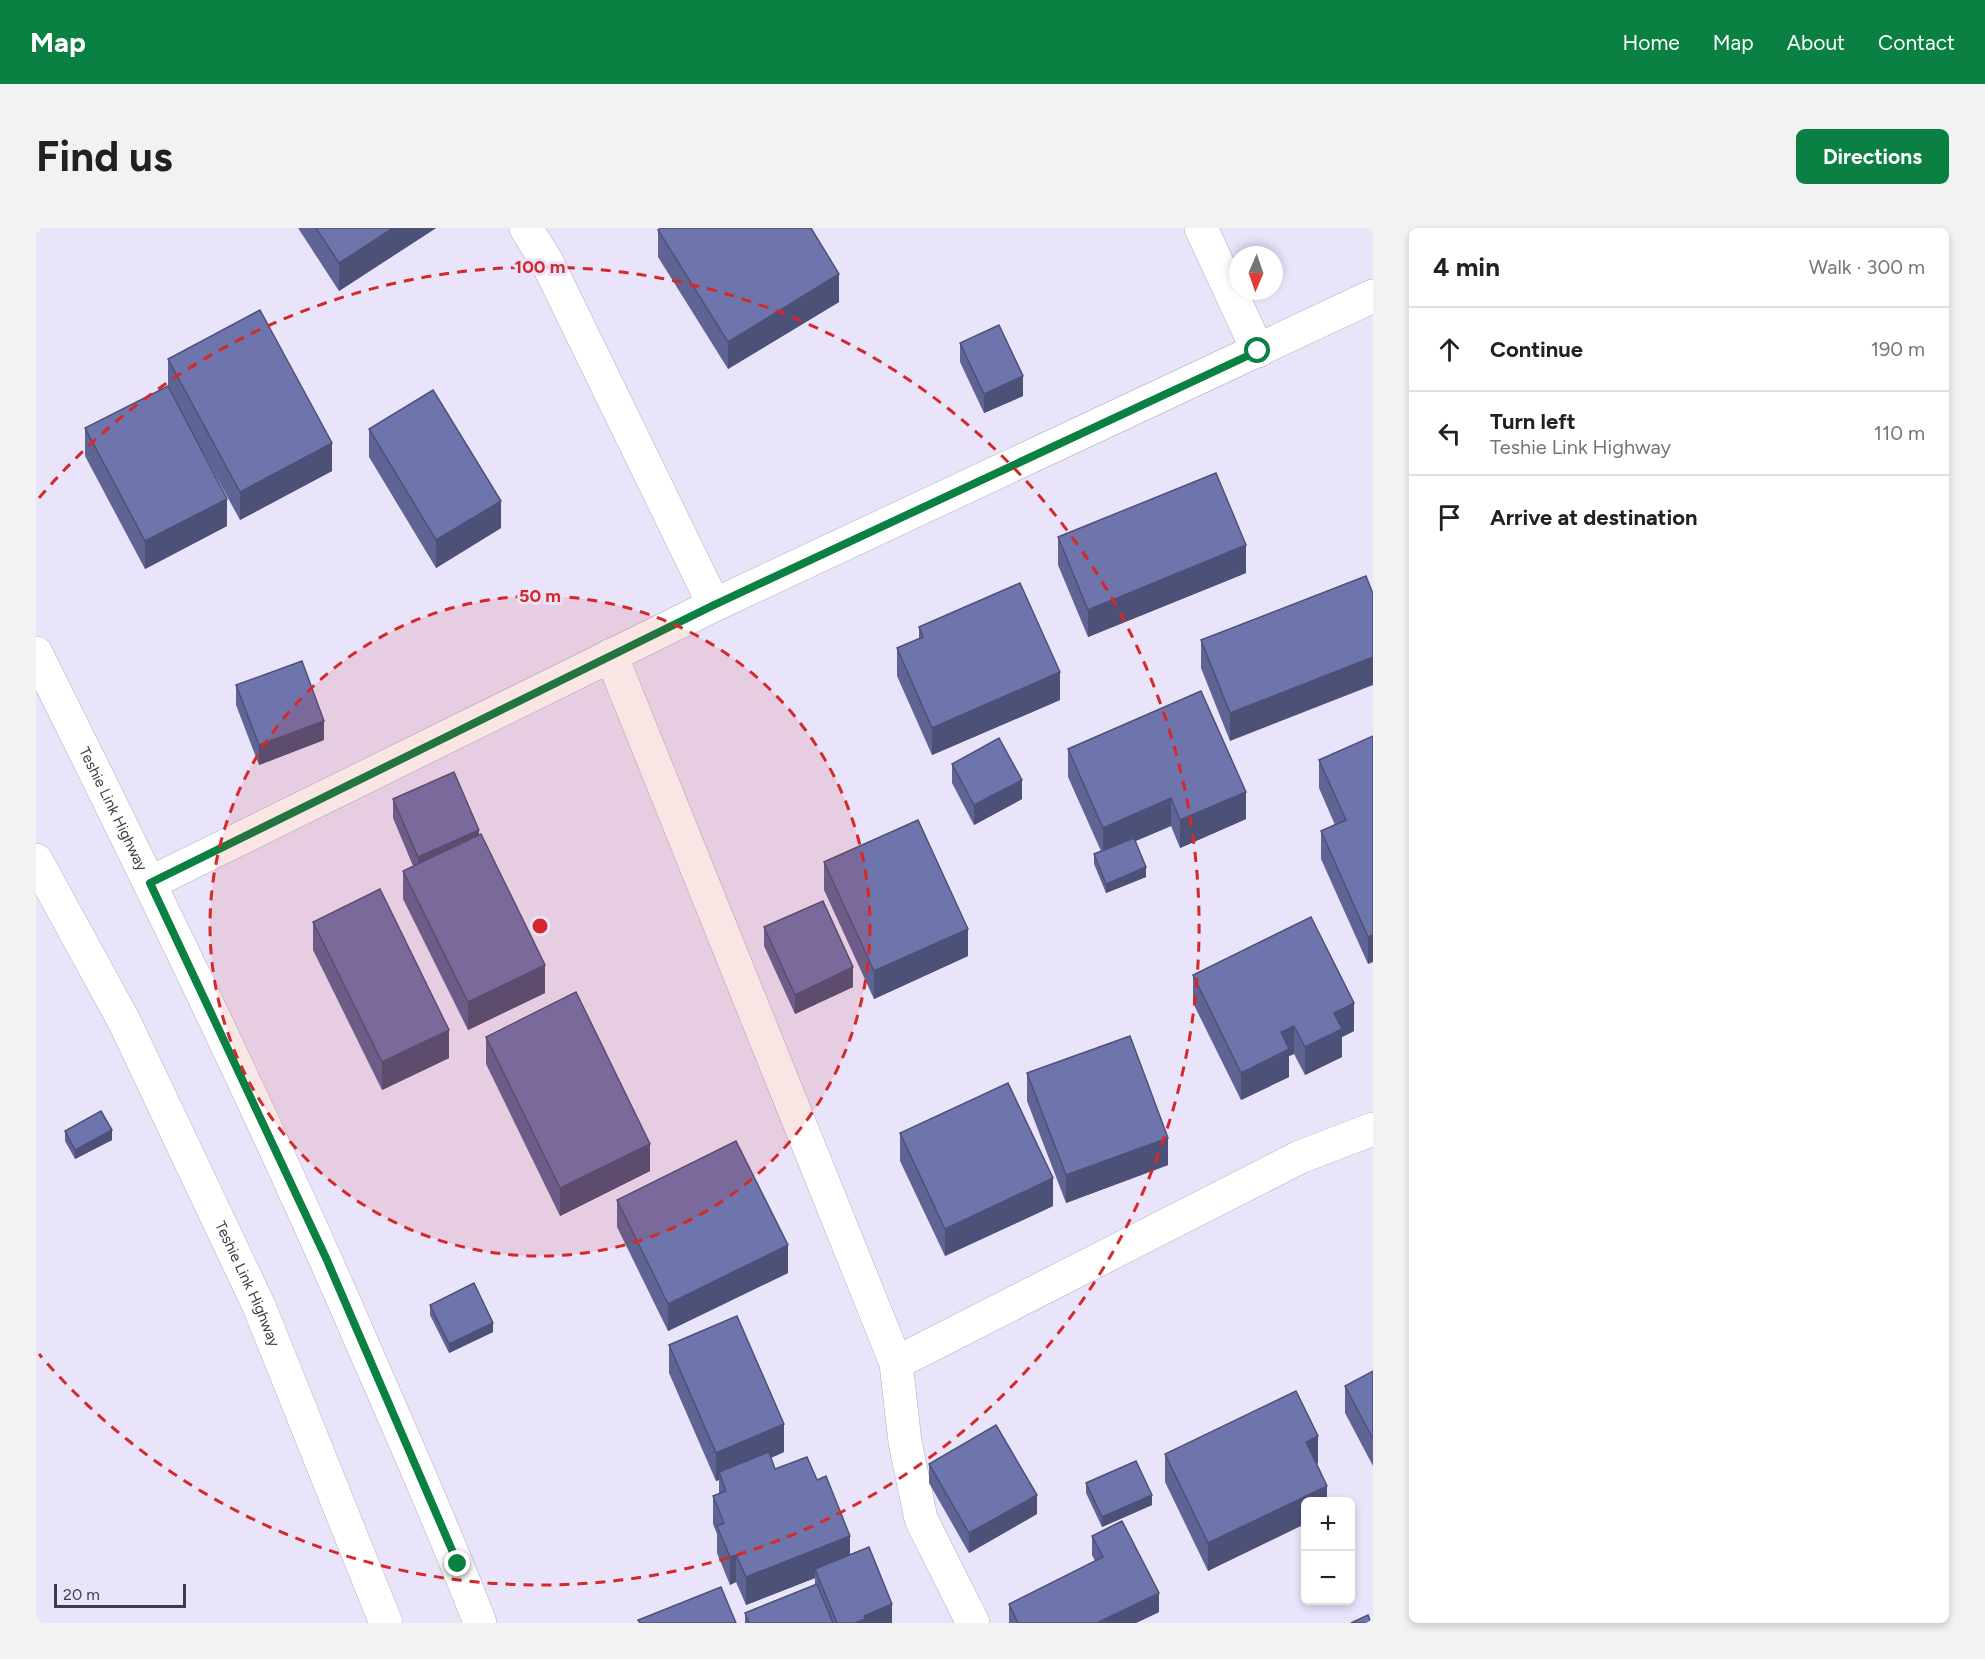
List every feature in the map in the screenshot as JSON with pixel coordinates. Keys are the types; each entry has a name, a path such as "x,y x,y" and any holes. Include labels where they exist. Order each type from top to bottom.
{"street":[{"path":"526,228 547,262 714,605"},
{"path":"1201,228 1258,351"},
{"path":"150,883 714,605 1373,296"},
{"name":"Teshie Link Highway","path":"36,653 150,883 326,1258 458,1564 480,1623"},
{"path":"611,655 896,1363 905,1442 921,1519 973,1623"},
{"name":"Teshie Link Highway","path":"36,860 124,1021 259,1306 386,1623"},
{"path":"896,1363 1300,1157 1373,1128"}],"building":[{"path":"316,228 393,228 339,263"},
{"path":"661,228 811,228 839,274 728,342 658,230"},
{"path":"260,310 332,443 240,492 168,359"},
{"path":"999,325 1023,376 984,394 960,343"},
{"path":"168,386 227,499 145,541 85,428"},
{"path":"433,390 501,501 436,540 369,429"},
{"path":"1216,473 1246,545 1088,610 1058,537"},
{"path":"1366,576 1373,594 1373,657 1230,713 1201,640"},
{"path":"1020,583 1060,672 932,728 897,648 923,637 919,627"},
{"path":"302,661 324,721 259,745 236,685"},
{"path":"1201,691 1246,792 1180,820 1171,798 1103,828 1068,749"},
{"path":"1373,736 1373,935 1368,937 1321,831 1346,820 1319,760"},
{"path":"999,738 1022,780 974,805 952,764"},
{"path":"454,772 479,830 418,857 393,799"},
{"path":"918,820 968,929 874,971 824,862"},
{"path":"481,834 545,965 468,1002 403,871"},
{"path":"1134,838 1146,867 1106,884 1094,854"},
{"path":"380,889 449,1030 382,1062 313,922"},
{"path":"823,901 853,967 795,995 764,927"},
{"path":"1311,917 1354,1003 1334,1013 1342,1029 1305,1047 1294,1026 1281,1032 1289,1049 1241,1073 1193,975"},
{"path":"576,992 650,1144 560,1188 486,1037"},
{"path":"1130,1036 1168,1138 1066,1175 1027,1073"},
{"path":"1008,1083 1053,1178 945,1229 900,1133"},
{"path":"101,1111 112,1130 75,1150 65,1131"},
{"path":"736,1141 788,1245 668,1304 617,1200"},
{"path":"474,1283 493,1323 449,1344 430,1305"},
{"path":"737,1316 784,1424 716,1453 669,1345"},
{"path":"1373,1371 1373,1439 1345,1386"},
{"path":"1296,1391 1318,1436 1306,1442 1327,1486 1208,1543 1165,1454"},
{"path":"996,1425 1037,1495 969,1533 929,1464"},
{"path":"769,1452 775,1469 807,1457 817,1480 826,1476 850,1536 746,1577 736,1555 730,1557 717,1526 724,1523 713,1496 726,1491 719,1472"},
{"path":"1136,1461 1152,1495 1102,1517 1086,1483"},
{"path":"1122,1521 1159,1593 1097,1623 1018,1623 1009,1604 1103,1557 1092,1536"},
{"path":"869,1547 892,1604 864,1616 865,1619 855,1623 837,1623 815,1569"},
{"path":"817,1584 833,1623 749,1623 745,1613"},
{"path":"721,1587 736,1623 640,1623 638,1620"},
{"path":"1368,1615 1371,1623 1351,1623"}],"route":[{"path":"458,1564 326,1258 150,883 714,605 1258,351"}]}
